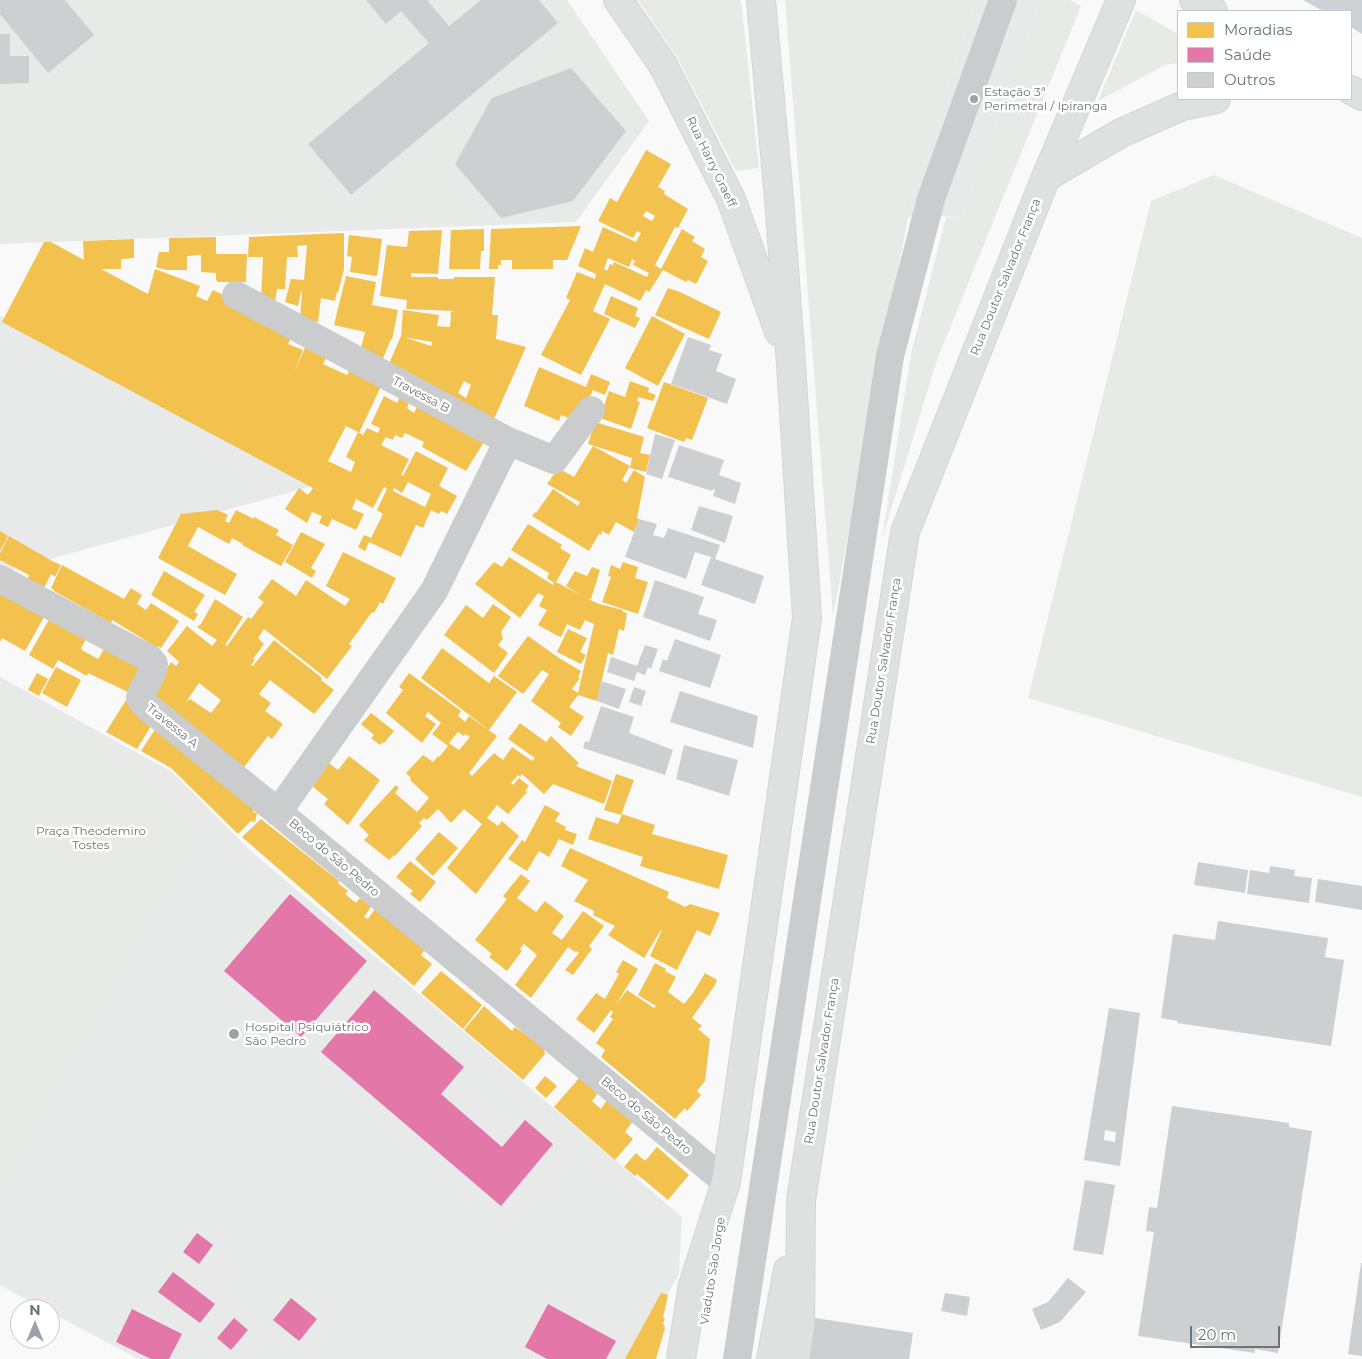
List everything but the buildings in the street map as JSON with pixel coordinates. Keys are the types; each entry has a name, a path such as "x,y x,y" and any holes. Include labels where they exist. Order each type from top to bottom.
{"main road":[{"name":"Rua Harry Graeff","path":"618,0 663,65 732,199 791,364"},
{"path":"681,1359 693,1285 726,1182 807,618 779,199 761,0"},
{"name":"Rua Doutor Salvador França","path":"795,1359 800,1325 801,1200 904,532 1046,177 1121,0"},
{"path":"1194,0 1211,10"},
{"path":"1046,177 1121,133 1182,106 1211,100"},
{"name":"Viaduto São Jorge","path":"699,1359 726,1182"},
{"path":"771,1359 801,1200"}],"street":[{"path":"737,1359 890,356 932,199 1003,0"},
{"name":"Travessa B","path":"236,295 508,441 554,460 592,410"},
{"name":"Beco do São Pedro","path":"508,441 434,591 278,812 726,1182"},
{"name":"Travessa A","path":"0,579 150,659 154,664 154,671 140,698 144,704 278,812"}],"shaded area":[{"name":"Estação 3ª Perimetral / Ipiranga","path":"975,0 1041,0 962,216 908,217 912,199"},
{"path":"1303,0 1362,0 1362,34 1352,28 1352,10 1321,10"},
{"path":"0,316 313,486 0,573"},
{"name":"Hospital Psiquiátrico São Pedro","path":"0,677 172,772 252,852 682,1217 679,1274 630,1359 138,1359 60,1317 60,1299 26,1299 0,1285"}],"green space":[{"path":"0,0 567,0 649,121 576,222 0,244"},
{"path":"638,0 741,0 759,168 736,171 677,57"},
{"path":"785,0 975,0 912,199 833,616"},
{"path":"1041,0 1070,0 1081,6 937,360 882,539 911,354 946,217 962,216"},
{"path":"1136,10 1177,33 1177,63 1165,65 1098,101"},
{"path":"1214,175 1362,238 1362,797 1028,698 1151,201"},
{"name":"Praça Theodemiro Tostes","path":"0,683 167,776 209,814 0,1190"}],"place":[{"name":"Estação 3ª Perimetral / Ipiranga","path":"974,99"},
{"name":"Hospital Psiquiátrico São Pedro","path":"234,1034"}]}
